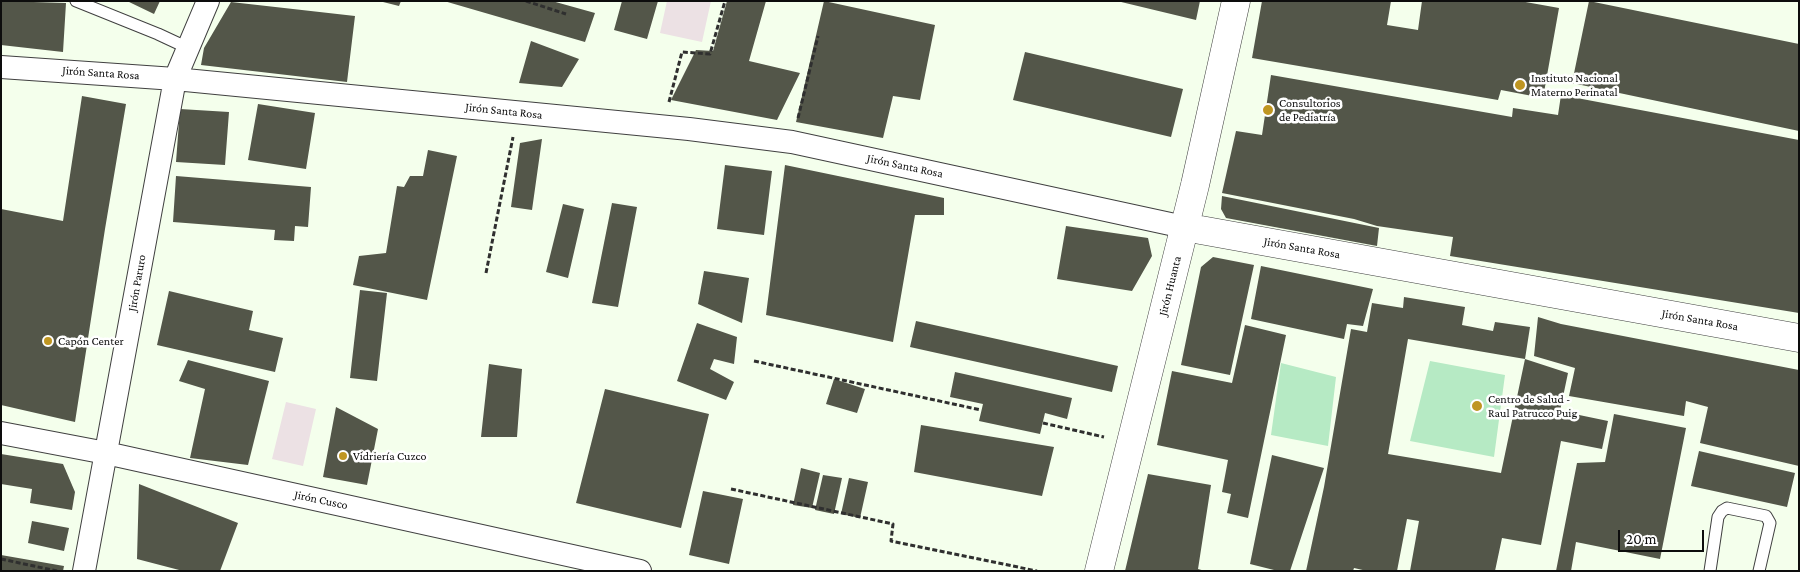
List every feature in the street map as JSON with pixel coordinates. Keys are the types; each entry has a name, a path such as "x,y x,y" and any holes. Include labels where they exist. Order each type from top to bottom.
{"street":[{"name":"Jirón Paruro","path":"84,571 175,78 208,1"},
{"name":"Jirón Huanta","path":"1099,571 1184,227 1236,1"},
{"name":"Jirón Santa Rosa","path":"1,67 175,78 662,127 792,142 1184,227 1799,338"},
{"name":"Jirón Cusco","path":"1,433 106,453 568,558 640,571"}],"lane":[{"path":"76,1 188,48"},
{"path":"1710,571 1718,518 1722,511 1727,508 1766,516 1769,519 1770,523 1759,571"}],"path":[{"path":"526,1 566,14"},
{"path":"662,127 682,52 710,54 726,1"},
{"path":"792,142 818,36"},
{"path":"486,273 517,112"},
{"path":"754,361 981,410"},
{"path":"1043,423 1131,442"},
{"path":"731,489 893,524 891,541 1036,571"},
{"path":"1,559 57,571"}],"shaded area":[{"path":"667,1 711,1 702,42 660,33"},
{"path":"286,402 316,409 303,466 272,459"}],"green space":[{"path":"1430,361 1505,375 1494,457 1410,441"},
{"path":"1281,363 1336,377 1328,446 1271,435"}],"building":[{"path":"1,1 66,3 63,52 1,45"},
{"path":"127,1 160,1 154,14"},
{"path":"379,1 401,1 399,6"},
{"path":"444,1 552,1 595,13 585,42"},
{"path":"622,1 658,1 647,39 614,30"},
{"path":"727,1 766,1 749,61 800,73 777,120 671,100 696,50 713,51"},
{"path":"824,1 935,25 920,100 893,96 883,138 796,122"},
{"path":"1117,1 1200,1 1196,20"},
{"path":"1262,1 1391,1 1387,25 1418,30 1422,1 1520,1 1559,8 1543,98 1501,90 1498,100 1252,58"},
{"path":"1589,1 1799,44 1799,131 1572,83"},
{"path":"231,2 355,16 347,82 201,65 204,48"},
{"path":"531,41 579,59 562,87 519,83"},
{"path":"1025,52 1183,89 1171,137 1013,100"},
{"path":"1271,75 1512,117 1513,108 1558,115 1561,95 1799,140 1799,313 1450,256 1453,237 1377,226 1354,219 1222,193 1236,131 1262,135"},
{"path":"82,96 126,104 75,422 1,405 1,209 63,221"},
{"path":"258,104 315,113 306,169 248,160"},
{"path":"180,109 229,112 225,165 176,162"},
{"path":"542,139 532,210 511,207 520,143"},
{"path":"428,150 457,156 427,300 353,285 359,256 386,253 397,186 404,187 410,176 423,176"},
{"path":"725,165 772,171 764,235 717,229"},
{"path":"785,165 944,198 944,215 915,215 893,342 766,315"},
{"path":"176,176 311,187 308,227 295,226 294,241 274,240 275,230 173,222"},
{"path":"1222,196 1379,228 1377,246 1226,218 1221,209"},
{"path":"612,203 637,207 618,307 592,303"},
{"path":"563,204 584,209 568,278 546,272"},
{"path":"1066,226 1148,238 1152,256 1132,291 1057,279"},
{"path":"1213,257 1254,265 1230,375 1181,365 1201,267"},
{"path":"1261,266 1373,289 1363,326 1347,324 1344,339 1251,319"},
{"path":"704,271 749,278 742,323 698,304"},
{"path":"360,290 387,293 377,381 350,378"},
{"path":"169,291 253,311 249,330 283,338 275,372 157,345"},
{"path":"1404,297 1465,307 1462,325 1493,331 1495,322 1530,327 1525,359 1568,373 1560,411 1608,421 1602,449 1561,441 1541,545 1502,538 1495,571 1410,571 1419,521 1407,519 1397,571 1367,571 1354,568 1353,571 1306,571 1324,487 1351,329 1367,332 1372,303 1403,308","holes":["1408,339 1525,359 1501,473 1388,454"]},
{"path":"1538,317 1561,324 1799,370 1799,466 1700,443 1708,407 1686,401 1684,416 1569,396 1575,368 1534,356"},
{"path":"916,321 1118,366 1112,392 910,347"},
{"path":"697,323 737,337 734,364 714,359 710,369 734,382 726,400 677,381"},
{"path":"1245,325 1286,335 1248,518 1227,513 1231,494 1222,492 1228,460 1157,445 1172,371 1232,383"},
{"path":"188,360 269,381 248,465 190,458 205,389 179,381"},
{"path":"489,364 522,369 517,437 481,437"},
{"path":"955,372 1072,398 1067,419 1045,413 1040,434 979,421 983,404 950,397"},
{"path":"834,379 865,389 857,413 826,404"},
{"path":"605,389 709,414 681,528 576,503"},
{"path":"336,407 378,429 367,485 323,477"},
{"path":"1614,414 1686,428 1660,559 1576,542 1571,571 1556,571 1577,463 1605,462"},
{"path":"921,425 1054,447 1042,496 914,472"},
{"path":"1699,451 1795,473 1787,507 1691,486"},
{"path":"1,454 63,464 75,492 72,510 30,503 32,489 1,484"},
{"path":"1272,455 1324,468 1290,571 1278,571 1250,564"},
{"path":"801,468 820,473 812,508 793,505"},
{"path":"1148,474 1211,485 1198,569 1205,571 1125,571"},
{"path":"823,475 842,478 834,514 815,510"},
{"path":"849,478 868,482 860,518 841,514"},
{"path":"139,484 238,523 220,571 183,571 137,559"},
{"path":"703,491 743,499 729,564 689,555"},
{"path":"32,521 69,528 64,551 28,543"},
{"path":"1,555 64,566 63,571 1,571"}],"place":[{"name":"Instituto Nacional Materno Perinatal","path":"1520,85"},
{"name":"Consultorios de Pediatría","path":"1268,110"},
{"name":"Capón Center","path":"48,341"},
{"name":"Centro de Salud - Raul Patrucco Puig","path":"1477,406"},
{"name":"Vidriería Cuzco","path":"343,456"}]}
